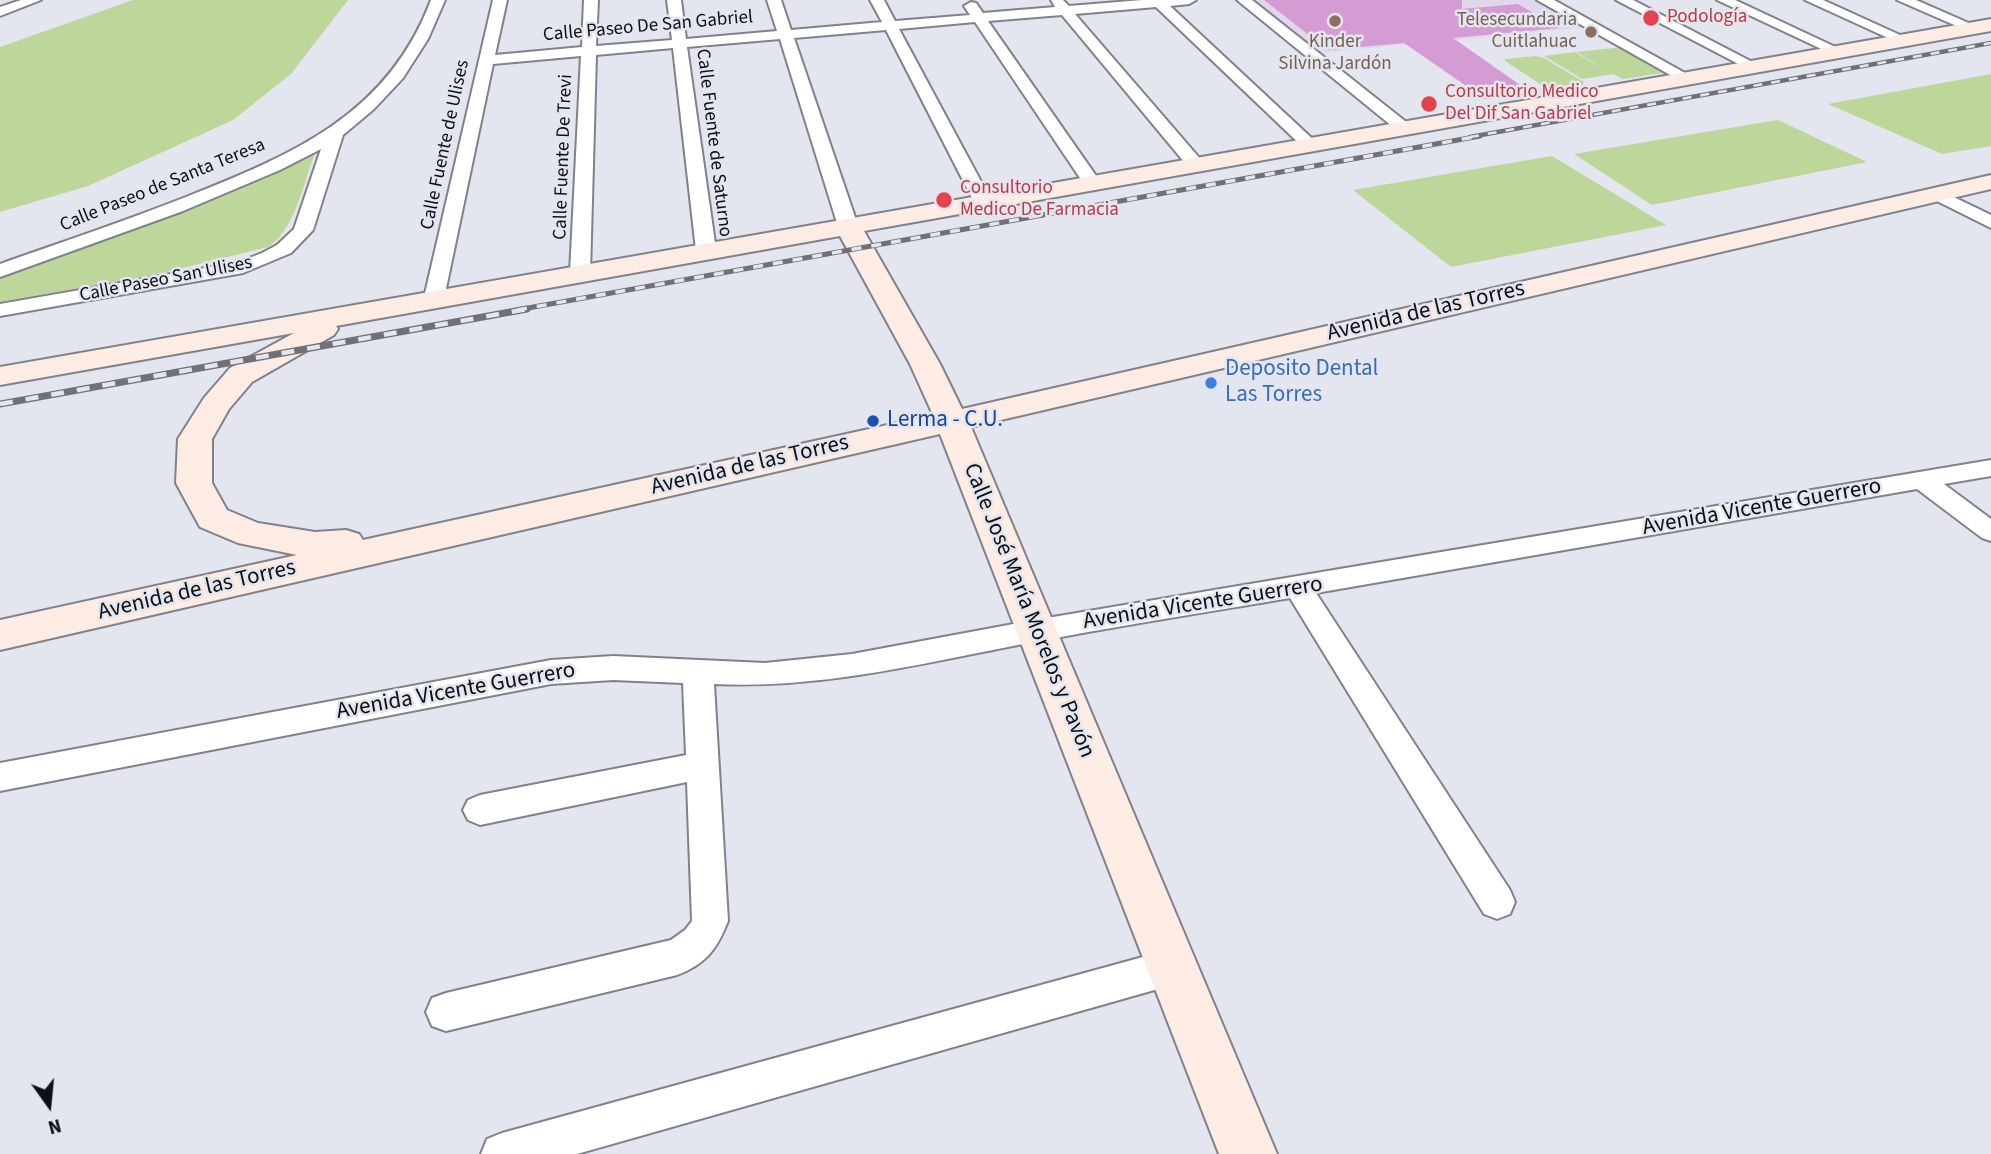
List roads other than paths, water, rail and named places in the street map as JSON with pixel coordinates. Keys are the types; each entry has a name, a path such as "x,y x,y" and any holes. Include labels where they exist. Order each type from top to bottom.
{"main road":[{"path":"0,376 1982,26"},
{"name":"Avenida de las Torres","path":"0,635 952,421 1991,182"},
{"name":"Calle José María Morelos y Pavón","path":"848,226 925,364 952,421 1248,1154"},
{"path":"356,312 297,342 242,375 201,424 195,439 194,483 213,518 251,534 315,545 438,537"}],"street":[{"path":"0,12 34,0"},
{"name":"Calle Paseo de Santa Teresa","path":"0,271 210,193 272,167 335,133 368,105 405,67 421,42 438,0"},
{"name":"Calle Fuente de Ulises","path":"435,298 500,0"},
{"name":"Calle Fuente De Trevi","path":"580,273 591,0"},
{"name":"Calle Fuente de Saturno","path":"674,0 706,250"},
{"path":"774,0 848,226"},
{"path":"877,0 983,202"},
{"path":"967,0 1092,183"},
{"name":"Calle Paseo De San Gabriel","path":"486,60 979,17 1061,5 1189,0"},
{"path":"1244,0 1404,128"},
{"path":"1544,0 1686,78"},
{"path":"1623,0 1755,66"},
{"path":"1724,0 1837,51"},
{"path":"1812,0 1904,40"},
{"path":"1904,0 1982,26"},
{"path":"1158,1 1311,145"},
{"path":"1061,5 1196,164"},
{"name":"Calle Paseo San Ulises","path":"0,310 243,267 277,255 293,243 303,230 335,133"},
{"path":"1937,194 1991,222"},
{"name":"Avenida Vicente Guerrero","path":"0,777 551,672 613,667 765,675 852,666 1035,631 1991,468"},
{"path":"1922,480 1991,532"},
{"path":"1298,588 1496,902"},
{"path":"446,1012 677,957 694,949 704,937 710,920 698,673"},
{"path":"480,810 704,765"},
{"path":"502,1154 582,1143 1172,967"}],"railway":[{"path":"1470,137 1991,43"},
{"path":"517,310 1480,136"},
{"path":"0,404 527,309"}],"place":[{"name":"Podología","path":"1651,18"},
{"name":"Kinder Silvina Jardón","path":"1335,21"},
{"name":"Telesecundaria Cuitlahuac","path":"1591,32"},
{"name":"Consultorio Medico Del Dif San Gabriel","path":"1429,104"},
{"name":"Consultorio Medico De Farmacia","path":"944,200"},
{"name":"Deposito Dental Las Torres","path":"1211,383"},
{"name":"Lerma - C.U.","path":"873,421"}]}
